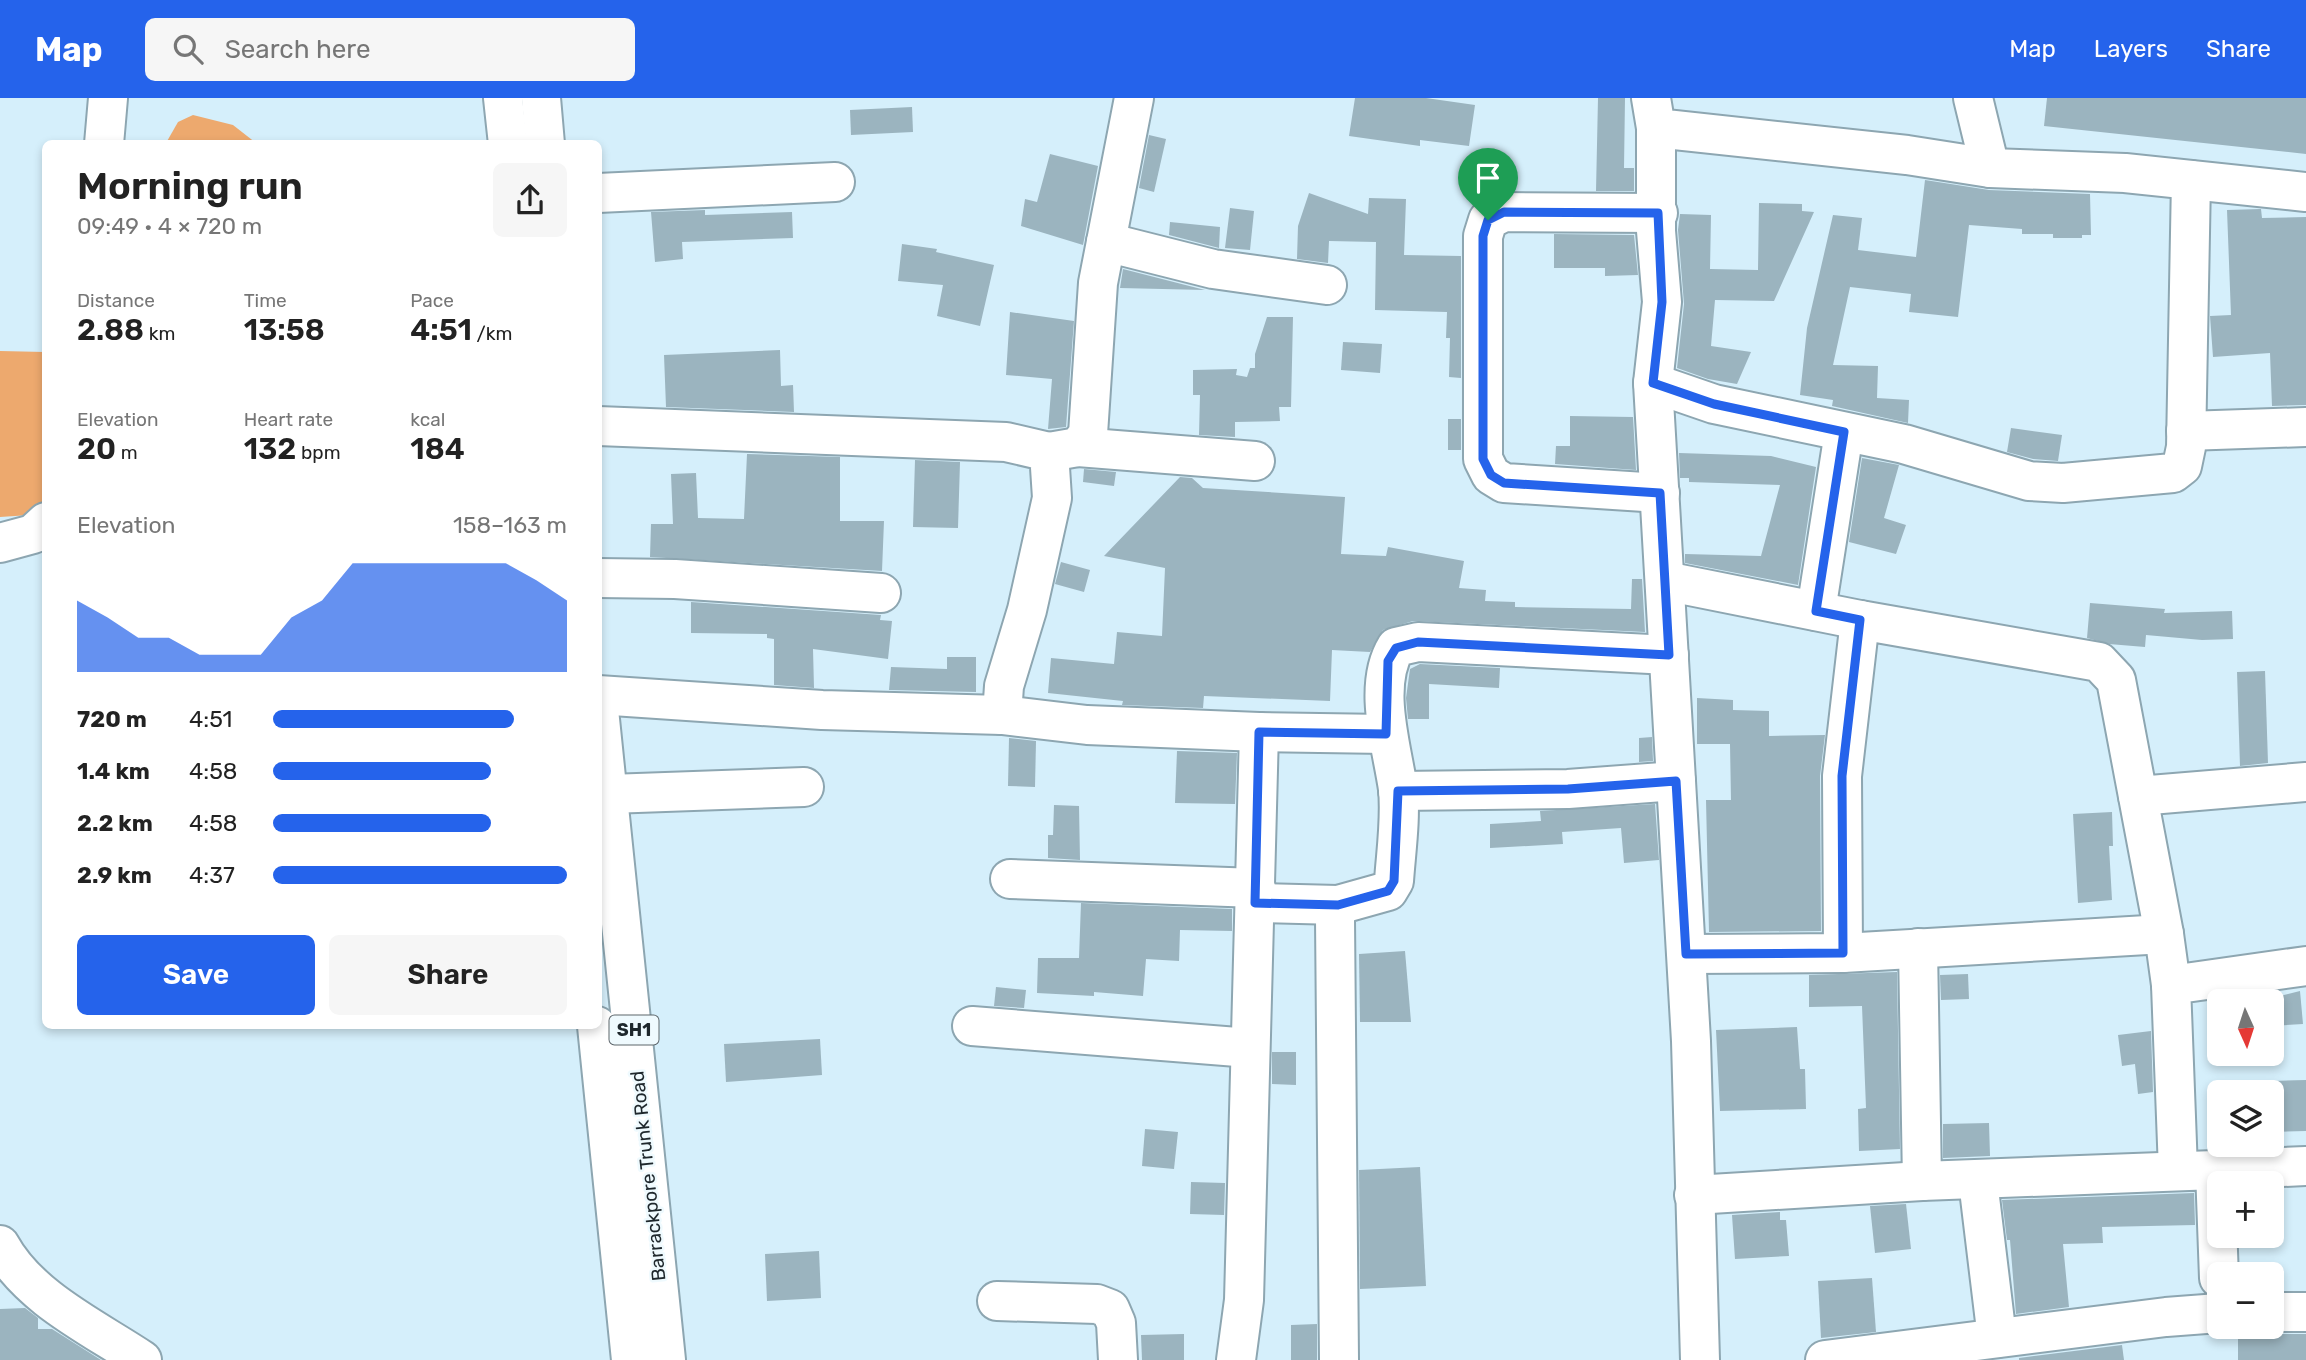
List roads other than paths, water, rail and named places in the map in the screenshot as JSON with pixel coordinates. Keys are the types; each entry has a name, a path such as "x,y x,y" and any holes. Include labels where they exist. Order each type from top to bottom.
{"street":[{"path":"104,140 108,98"},
{"path":"503,98 508,140"},
{"path":"541,98 545,140"},
{"path":"1002,715 1004,686 1027,610 1064,450 1088,434 1097,293 1134,98"},
{"path":"1973,98 1990,168"},
{"path":"1700,1360 1686,954 1653,383 1662,302 1653,113 1990,168 2125,173 2306,192"},
{"path":"1653,383 1714,404 1905,444 2029,481 2063,483 2173,473 2182,466 2185,458 2191,180"},
{"path":"602,193 835,182"},
{"path":"1658,213 1504,212 1488,220 1483,236 1483,459 1491,475 1504,483 1660,493"},
{"path":"1106,242 1213,269 1326,285"},
{"path":"602,426 1006,442 1064,450 1255,461"},
{"path":"2186,431 2306,426"},
{"path":"1816,611 1844,432"},
{"path":"0,543 33,534 42,526"},
{"path":"602,578 675,579 881,593"},
{"path":"1665,581 2105,666 2116,680 2164,934 2197,1170 2216,1262"},
{"path":"1843,953 1842,776 1860,620"},
{"path":"1010,879 1255,895 1338,905 1388,891 1394,881 1398,791 1386,734 1388,661 1396,648 1418,642 1669,655"},
{"path":"602,698 822,710 1002,715 1087,725 1386,734"},
{"path":"1236,1360 1244,1300 1259,732"},
{"name":"Barrackpore Trunk Road","path":"602,733 666,1360"},
{"path":"1398,791 1568,789 1676,781"},
{"path":"2138,796 2306,782"},
{"path":"609,794 804,787"},
{"path":"1338,905 1335,919 1335,989 1339,1360"},
{"path":"1686,954 1843,953 2164,934"},
{"path":"1918,948 1922,1181"},
{"path":"2171,985 2306,965"},
{"path":"972,1026 1250,1048"},
{"name":"Barrackpore Trunk Road","path":"597,1029 631,1360"},
{"path":"1694,1195 1922,1181 1979,1181 2306,1166"},
{"path":"1979,1181 1997,1338"},
{"path":"3,1250 7,1295"},
{"path":"3,1250 25,1278 59,1306 142,1360"},
{"path":"997,1301 1097,1304 1110,1308 1116,1323 1118,1360"},
{"path":"2284,1312 2306,1312"},
{"path":"1825,1360 2207,1314"}]}
